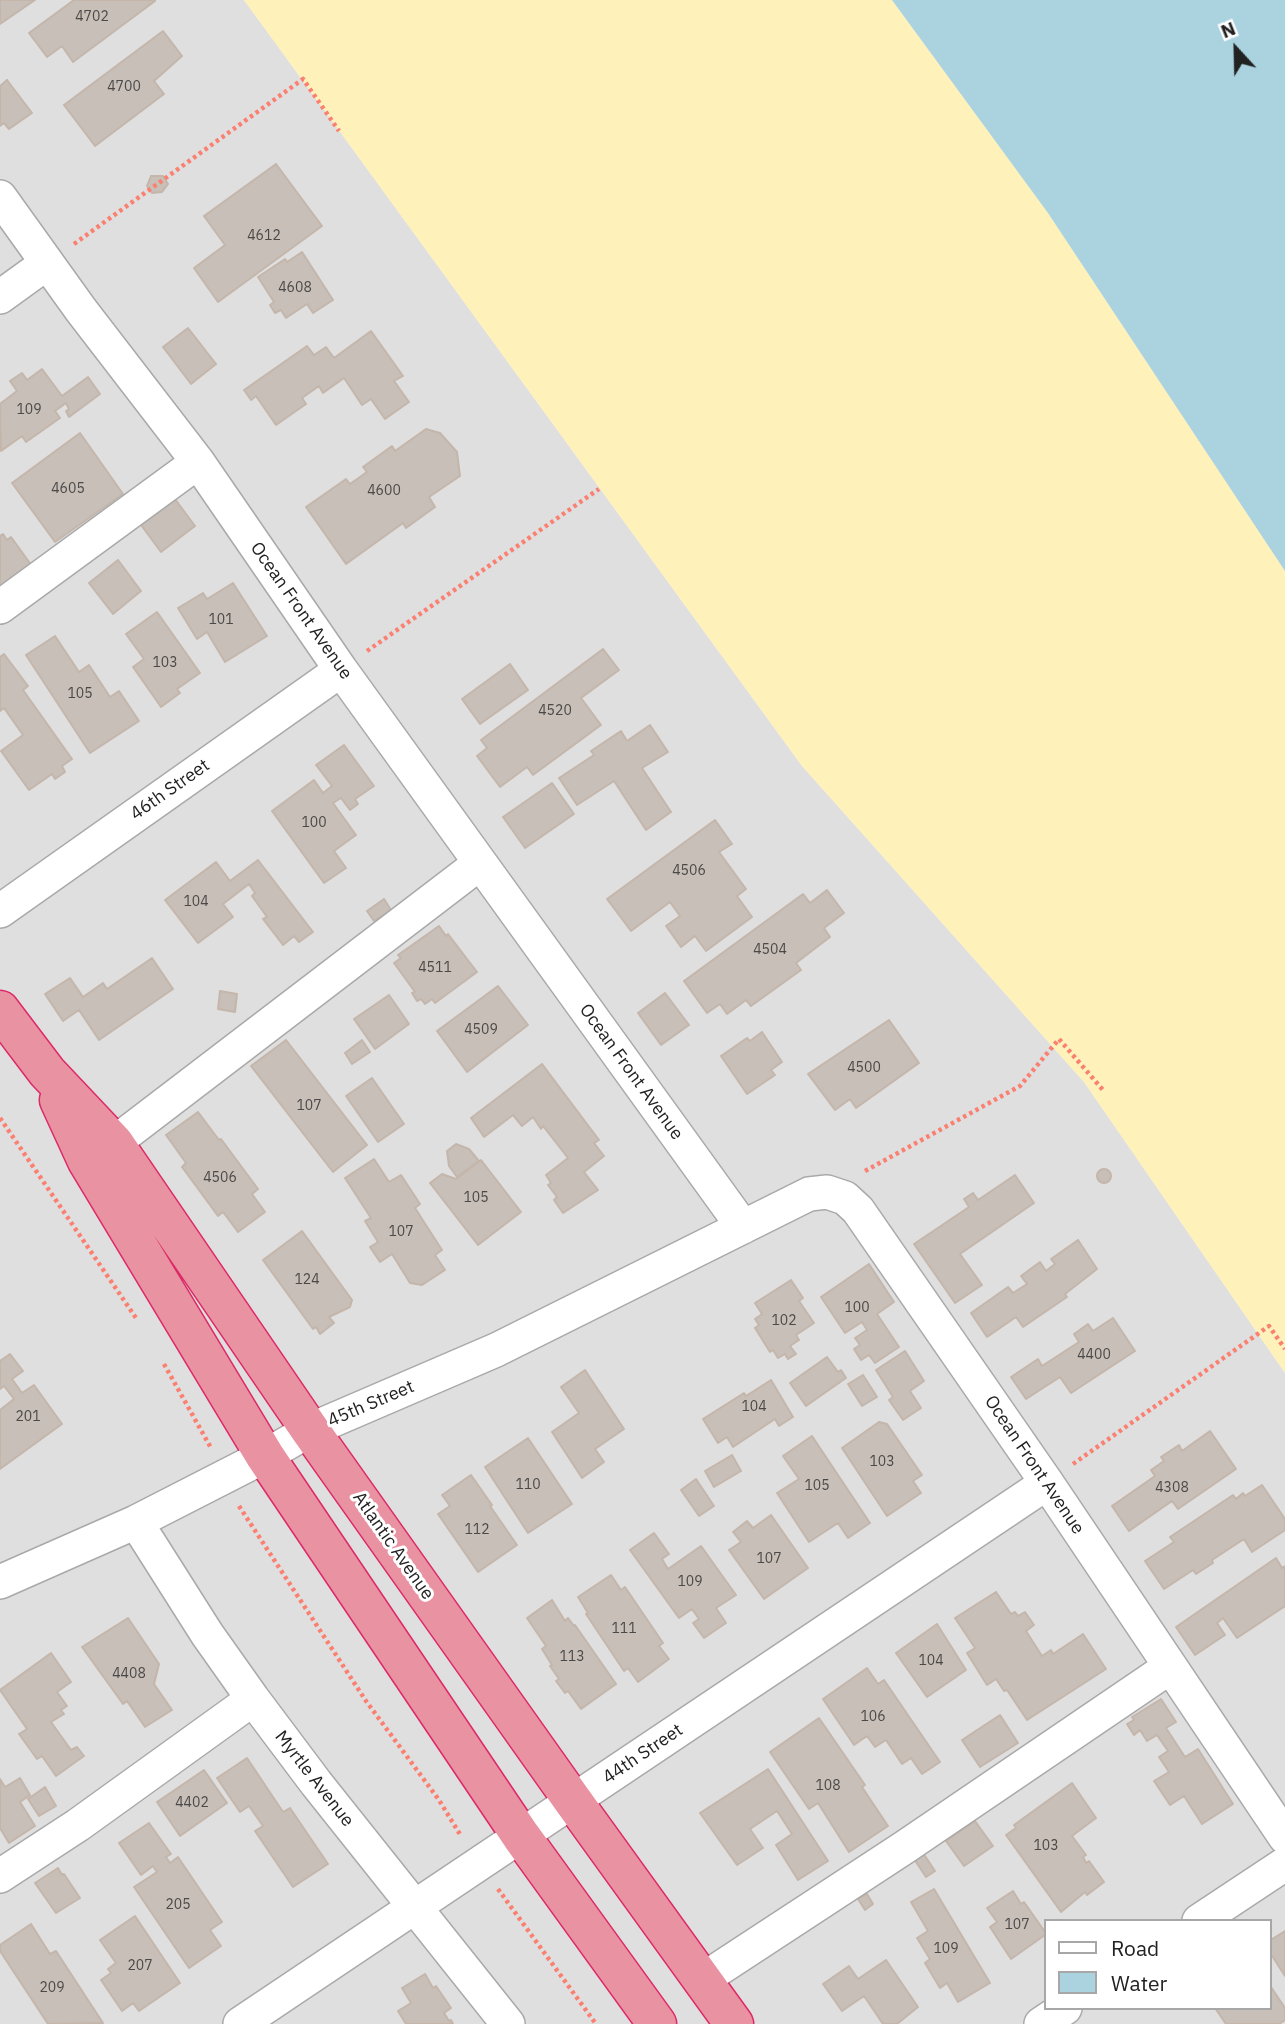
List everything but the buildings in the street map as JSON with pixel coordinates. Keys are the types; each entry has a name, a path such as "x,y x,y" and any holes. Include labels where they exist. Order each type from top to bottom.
{"highway":[{"name":"Atlantic Avenue","path":"0,1010 47,1072 114,1143 310,1430 734,2024"},
{"name":"Atlantic Avenue","path":"47,1072 87,1161 265,1456 521,1836 657,2024"}],"street":[{"name":"Ocean Front Avenue","path":"0,197 81,310 198,462 479,864 743,1227"},
{"path":"0,297 47,263"},
{"path":"0,607 198,462"},
{"name":"46th Street","path":"0,911 341,670"},
{"path":"114,1143 479,864"},
{"name":"Ocean Front Avenue","path":"827,1192 845,1198 858,1210 1047,1483 1285,1837"},
{"path":"743,1227 809,1194 827,1192"},
{"name":"45th Street","path":"0,1582 136,1522 310,1430 496,1350 743,1227"},
{"name":"44th Street","path":"240,2024 1047,1483"},
{"name":"Myrtle Avenue","path":"136,1522 207,1634 253,1699 316,1783 509,2024"},
{"path":"702,1980 905,1847 1170,1667"},
{"path":"0,1876 78,1825 253,1699"},
{"path":"1202,1919 1285,1864"},
{"path":"1041,2024 1062,2010"}],"path":[{"path":"47,263 303,79 339,131"},
{"path":"341,670 599,489"},
{"path":"827,1192 1020,1086 1059,1039 1103,1090"},
{"path":"0,1118 143,1327"},
{"path":"1047,1483 1269,1326 1285,1349"},
{"path":"163,1361 195,1417 242,1512 359,1690 596,2024"}],"shaded area":[{"path":"0,0 244,0 802,766 1084,1082 1285,1373 1285,2024 0,2024"}],"sand":[{"path":"244,0 892,0 1048,213 1285,571 1285,1373 1084,1082 802,766"}],"water":[{"path":"892,0 1285,0 1285,571 1048,213"}]}
